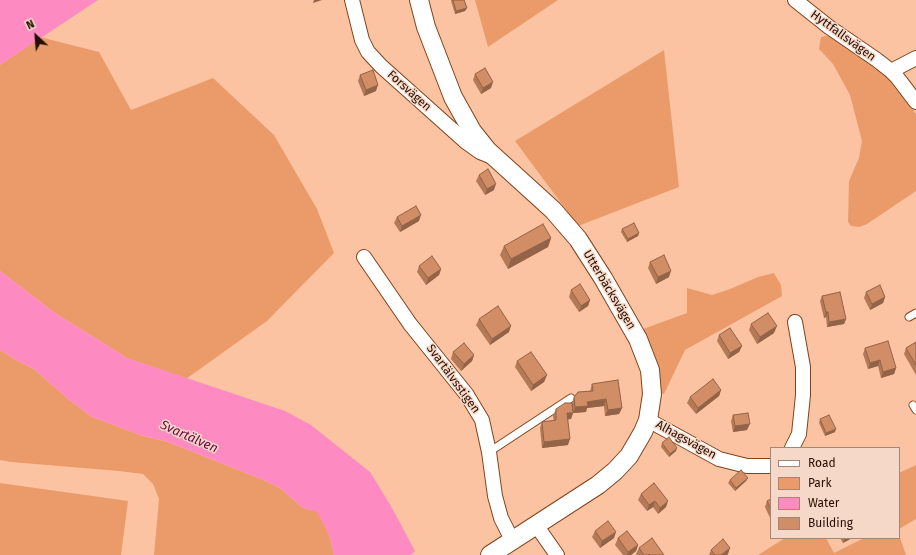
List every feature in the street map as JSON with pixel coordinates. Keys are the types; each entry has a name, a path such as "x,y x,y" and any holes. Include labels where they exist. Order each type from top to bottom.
{"street":[{"name":"Forsvägen","path":"352,0 362,40 368,52 381,66 466,142 480,152 496,159"},
{"name":"Utterbäcksvägen","path":"419,0 426,27 452,97 472,131 488,151 553,210 578,239 607,285 638,339 650,370 652,394 648,420 629,456 615,471 598,485 490,555"},
{"name":"Hyttfallsvägen","path":"795,0 829,27 891,71 916,102"},
{"path":"891,71 916,58"},
{"name":"Svartälvsstigen","path":"364,257 410,324 467,395 482,420 497,503 501,518 512,540"},
{"path":"792,447 799,434 803,395 803,368 795,322"},
{"name":"Alhagsvägen","path":"648,420 719,459 747,466 770,466"},
{"path":"536,526 557,555"}],"lane":[{"path":"909,317 916,313"},
{"path":"489,452 571,398"}],"green space":[{"path":"475,0 558,0 488,47"},
{"path":"835,34 859,50 895,86 916,114 916,191 867,224 859,227 851,226 848,222 849,181 859,158 862,141 850,95 833,64 819,49 821,37"},
{"path":"40,37 99,52 131,110 213,78 274,135 317,209 334,253 267,321 186,379 127,358 55,313 0,271 0,65"},
{"path":"664,50 679,187 578,226 515,141"},
{"path":"774,273 781,285 782,296 685,350 664,394 654,391 635,332 687,313 687,288 712,295 758,277"},
{"path":"0,350 34,369 68,399 92,417 140,435 168,442 280,488 303,508 317,511 329,534 334,555 154,555 159,499 153,484 143,474 0,460"},
{"path":"916,465 916,519 900,528 900,473"},
{"path":"0,483 128,501 121,555 0,555"},
{"path":"900,538 906,555 758,555 783,539 827,539 834,553 862,539"}],"water":[{"path":"0,0 98,0 0,65"},
{"name":"Svartälven","path":"0,271 55,313 127,358 285,411 311,425 370,472 391,506 415,551 411,555 334,555 329,534 317,512 303,508 280,488 168,442 140,435 92,417 68,399 34,369 0,350"}],"building":[{"path":"453,0 464,0 467,8 456,11"},
{"path":"485,68 493,82 483,88 475,74"},
{"path":"373,70 378,85 366,90 360,75"},
{"path":"488,169 496,184 487,189 479,175"},
{"path":"416,206 421,215 402,226 397,217"},
{"path":"634,223 639,233 628,239 622,229"},
{"path":"543,224 551,238 511,259 504,246"},
{"path":"664,255 671,271 658,277 650,262"},
{"path":"432,256 441,269 428,278 419,266"},
{"path":"580,284 590,300 581,306 571,290"},
{"path":"880,285 885,297 872,304 866,292"},
{"path":"840,292 846,319 829,322 828,312 826,312 822,296"},
{"path":"498,306 511,326 492,339 479,319"},
{"path":"768,313 777,326 760,337 751,324"},
{"path":"730,328 742,346 730,353 719,335"},
{"path":"888,341 896,368 883,372 880,360 870,363 865,348"},
{"path":"916,342 916,365 906,348"},
{"path":"464,343 474,355 464,364 453,352"},
{"path":"531,352 547,375 533,385 517,361"},
{"path":"713,379 721,390 698,408 690,397"},
{"path":"618,380 622,408 608,410 606,399 587,402 588,406 575,407 574,397 578,392 593,391 592,384"},
{"path":"565,403 572,403 573,413 567,413 570,439 544,442 542,422 556,420 556,409"},
{"path":"748,413 750,424 735,426 733,415"},
{"path":"829,415 836,429 826,433 820,419"},
{"path":"669,437 677,448 670,454 662,443"},
{"path":"741,470 748,478 736,488 730,480"},
{"path":"654,483 668,501 660,508 655,501 649,505 641,494"},
{"path":"770,500 770,507 767,501"},
{"path":"608,521 616,532 602,541 595,531"},
{"path":"627,531 638,545 628,552 618,538"},
{"path":"652,538 664,555 644,555 639,548"},
{"path":"723,539 730,548 721,555 715,555 711,550"}]}
